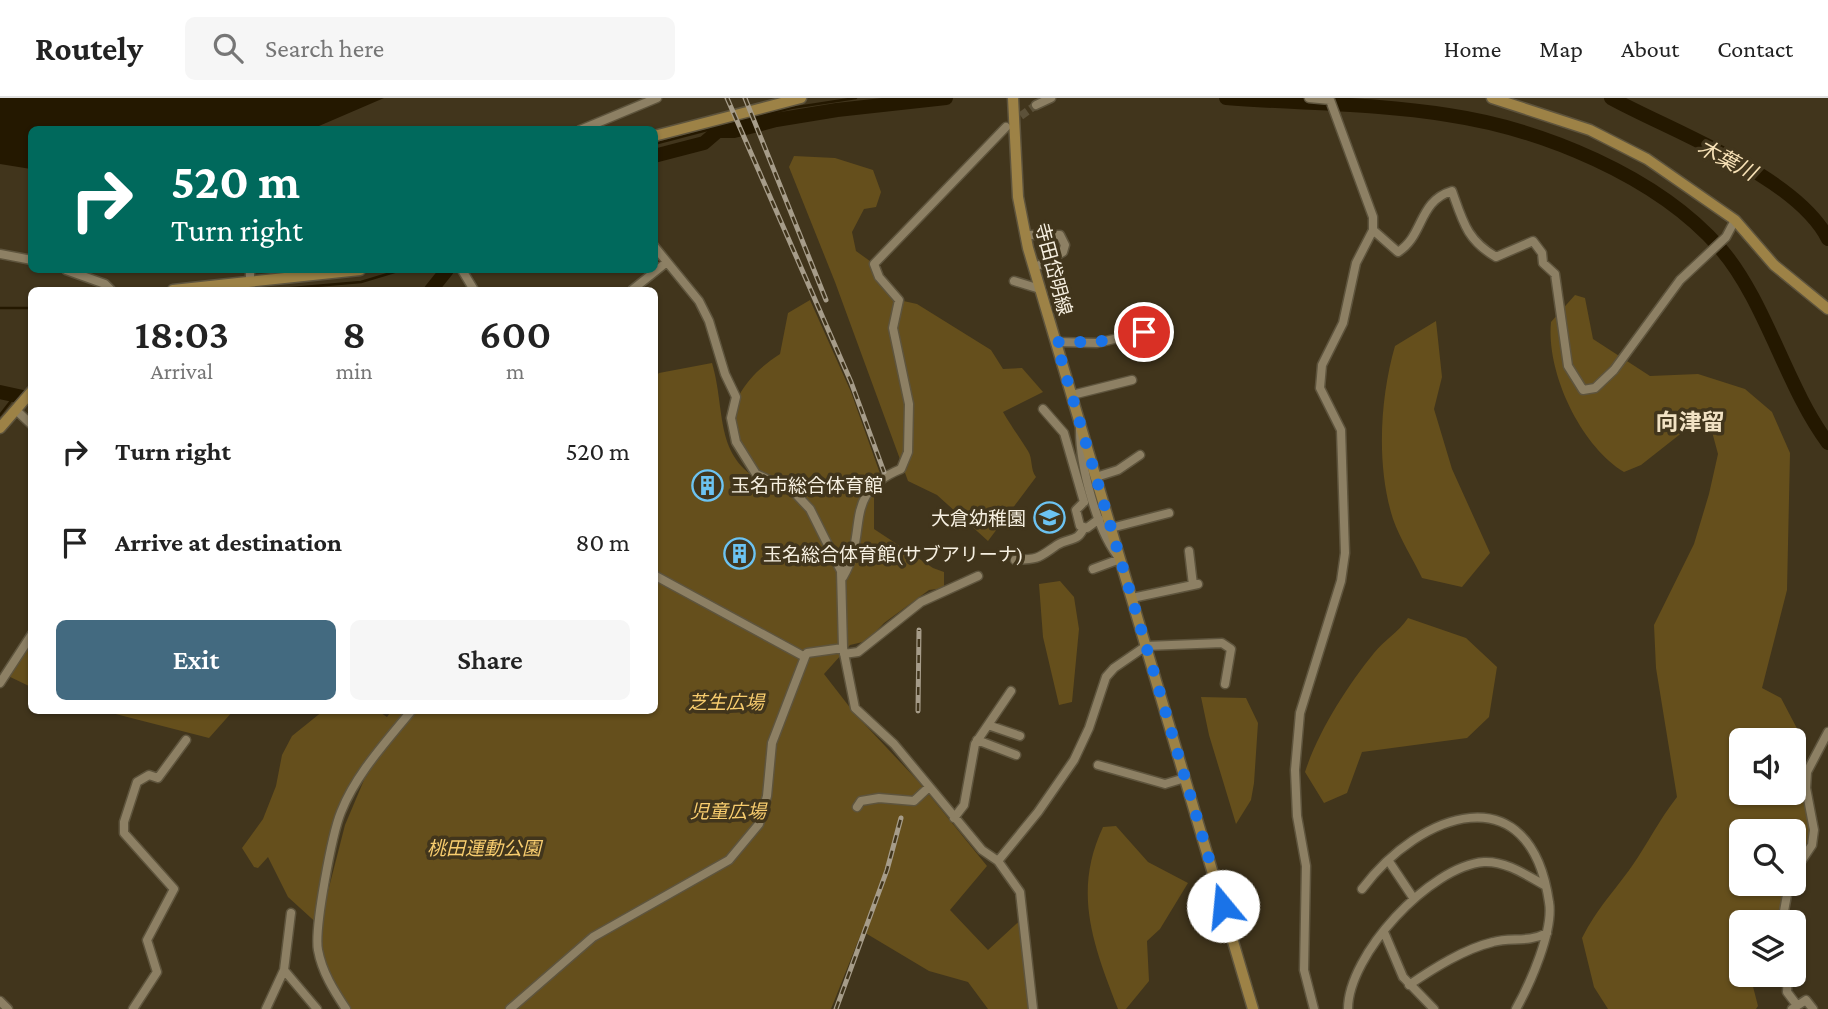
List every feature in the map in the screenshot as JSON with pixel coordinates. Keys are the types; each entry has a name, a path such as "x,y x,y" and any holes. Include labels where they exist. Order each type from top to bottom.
{"main road":[{"path":"658,135 800,98"},
{"path":"1492,98 1590,130 1647,159 1735,220 1774,265 1826,307"},
{"name":"寺田岱明線","path":"1013,100 1018,197 1034,268 1253,1009"},
{"path":"202,287 332,273"},
{"path":"0,428 28,395"}],"street":[{"path":"590,126 657,98"},
{"path":"1036,105 1051,98"},
{"path":"1309,98 1330,100 1370,202 1373,230 1356,263 1343,323 1322,365 1320,388 1341,430 1345,553 1341,581 1300,713 1295,770 1297,816 1306,866 1304,970 1314,1009"},
{"path":"843,577 852,561 862,499 879,478 901,469 908,452 909,404 893,328 899,300 879,277 874,264 1006,127"},
{"path":"1373,230 1398,252 1412,242 1423,212 1440,194 1452,191 1465,229 1483,250 1496,257 1533,241 1542,253 1543,263 1555,274 1568,366 1583,390 1595,388 1614,370 1680,280 1726,237 1735,220"},
{"path":"1026,235 1059,235 1065,244 1063,252 1034,268"},
{"path":"658,251 699,301 716,338 725,374 736,397 731,418 736,442 756,474 793,491 810,509 843,577 843,651 855,708 894,744 982,850 998,861 1020,892 1033,1009"},
{"path":"0,254 28,259"},
{"path":"658,269 667,262"},
{"path":"75,273 108,287"},
{"path":"250,273 250,282"},
{"path":"636,287 653,273"},
{"path":"1014,281 1040,289"},
{"path":"1056,342 1097,342 1144,332 1162,343"},
{"path":"1072,395 1132,380"},
{"path":"18,409 28,420"},
{"path":"1043,409 1064,432 1084,502"},
{"path":"1080,424 1080,442 1094,504 1113,550 1120,559 1093,569"},
{"path":"1096,477 1118,470 1140,455"},
{"path":"1084,502 1094,504"},
{"path":"1084,502 1076,510 1080,526 1084,527"},
{"path":"1111,528 1169,513"},
{"path":"1015,560 1035,559 1049,554 1058,544 1081,535 1084,527 1099,519"},
{"path":"1132,598 1195,584 1189,551"},
{"path":"510,1009 593,937 707,874 744,845 759,824 765,807 772,743 807,653 859,652 921,601 978,576"},
{"path":"658,577 805,657"},
{"path":"0,683 28,640"},
{"path":"998,861 1032,821 1074,760 1089,728 1106,677 1146,646 1222,643 1230,649 1225,684"},
{"path":"954,818 964,805 970,761 977,740 1011,691"},
{"path":"346,1009 331,986 318,947 321,903 340,813 366,767 409,714"},
{"path":"988,725 1020,736"},
{"path":"1806,854 1812,845 1814,830 1806,788 1807,772 1828,732"},
{"path":"133,1009 157,972 148,940 174,889 127,837 124,822 137,782 149,775 158,778 186,740"},
{"path":"977,740 1016,755"},
{"path":"1098,765 1165,783 1185,778"},
{"path":"857,807 861,801 879,798 914,801 929,787"},
{"path":"1362,889 1388,860 1452,820 1470,816 1490,818 1523,836 1541,861 1544,886 1550,904 1547,933 1516,1009"},
{"path":"1388,860 1414,899"},
{"path":"1348,1009 1355,975 1384,932 1414,899 1453,872 1486,862 1502,864 1544,886"},
{"path":"266,1009 284,970 291,913"},
{"path":"1384,932 1409,985 1434,1009"},
{"path":"1409,985 1475,947 1496,941 1529,940 1547,933"},
{"path":"284,970 317,1009"},
{"path":"1787,987 1794,1007 1806,1000 1813,1009"},
{"path":"0,1001 8,1009"}],"green space":[{"path":"794,156 835,158 873,170 881,192 876,207 864,209 852,232 856,251 874,264 899,300 917,304 991,350 1003,369 1022,368 1043,392 1003,412 1028,451 1036,477 988,541 937,495 908,481 835,282 789,167"},
{"path":"1575,295 1585,298 1593,339 1650,376 1698,374 1745,389 1772,412 1790,453 1787,590 1762,688 1781,698 1797,728 1729,728 1729,805 1806,805 1806,781 1812,845 1806,854 1806,819 1729,819 1729,896 1786,896 1784,910 1729,910 1729,987 1753,987 1758,1006 1756,1009 1608,1009 1594,987 1582,938 1677,797 1656,668 1654,625 1694,544 1718,454 1707,413 1641,465 1624,472 1608,460 1581,427 1561,385 1551,342 1551,322"},
{"path":"810,300 851,392 883,482 874,493 874,529 933,568 944,572 944,588 929,590 884,623 867,641 850,645 824,674 855,714 918,781 987,866 950,910 988,950 1026,915 1038,1009 988,1009 968,982 929,971 862,931 831,1009 346,1009 322,965 321,927 288,897 268,857 258,868 254,867 242,848 263,819 276,786 282,755 292,736 319,714 382,714 387,717 389,714 658,714 658,374 712,363 725,435 731,450 740,464 753,476 773,486 754,470 741,453 734,436 732,418 736,401 746,384 780,354 788,313","holes":["398,726 364,780 345,825 325,903 325,887 340,813"]},
{"path":"1436,321 1442,377 1434,409 1452,469 1490,553 1462,587 1422,578 1393,519 1384,477 1383,410 1395,346"},
{"path":"1060,581 1074,597 1079,629 1072,702 1059,705 1043,637 1039,584"},
{"path":"1408,618 1466,638 1497,667 1489,717 1467,738 1362,752 1347,793 1324,803 1305,772 1317,741 1364,666"},
{"path":"28,638 28,686 4,674"},
{"path":"1201,697 1246,698 1258,723 1251,800 1236,824 1209,735"},
{"path":"116,714 230,714 209,738"},
{"path":"1116,826 1148,862 1188,883 1160,929 1147,941 1149,981 1126,1009 1118,1009 1101,963 1090,919 1088,897 1089,874 1103,827"}],"shaded area":[{"path":"0,98 384,98 319,126 28,126 28,169 0,164"}],"waterway":[{"path":"658,143 791,108 856,98"},
{"path":"658,155 704,143 718,131 734,131 776,120 837,110 946,98"},
{"path":"1226,98 1393,108 1484,122 1559,144 1631,178 1694,222 1736,269 1813,421 1828,443"},
{"name":"木葉川","path":"1611,98 1762,176 1812,216 1828,239"},
{"path":"304,287 361,282 391,273"},
{"path":"433,287 445,273"},
{"path":"0,308 28,308"},
{"path":"0,392 28,398"},
{"path":"0,415 14,397"}],"tunnel":[{"path":"1011,123 1036,105"}],"railway":[{"path":"727,98 851,382 884,472"},
{"path":"745,98 826,300"},
{"path":"918,711 919,630"},
{"path":"836,1009 887,870 901,818"}],"place":[{"name":"玉名市総合体育館","path":"708,485"},
{"name":"大倉幼稚園","path":"1049,518"},
{"name":"玉名総合体育館(サブアリーナ)","path":"740,554"}],"district":[{"name":"向津留","path":"1690,422"}],"route":[{"path":"1144,332 1097,342 1056,342 1223,906"}],"park label":[{"name":"芝生広場","path":"726,702"},
{"name":"児童広場","path":"728,811"},
{"name":"桃田運動公園","path":"484,848"}]}
